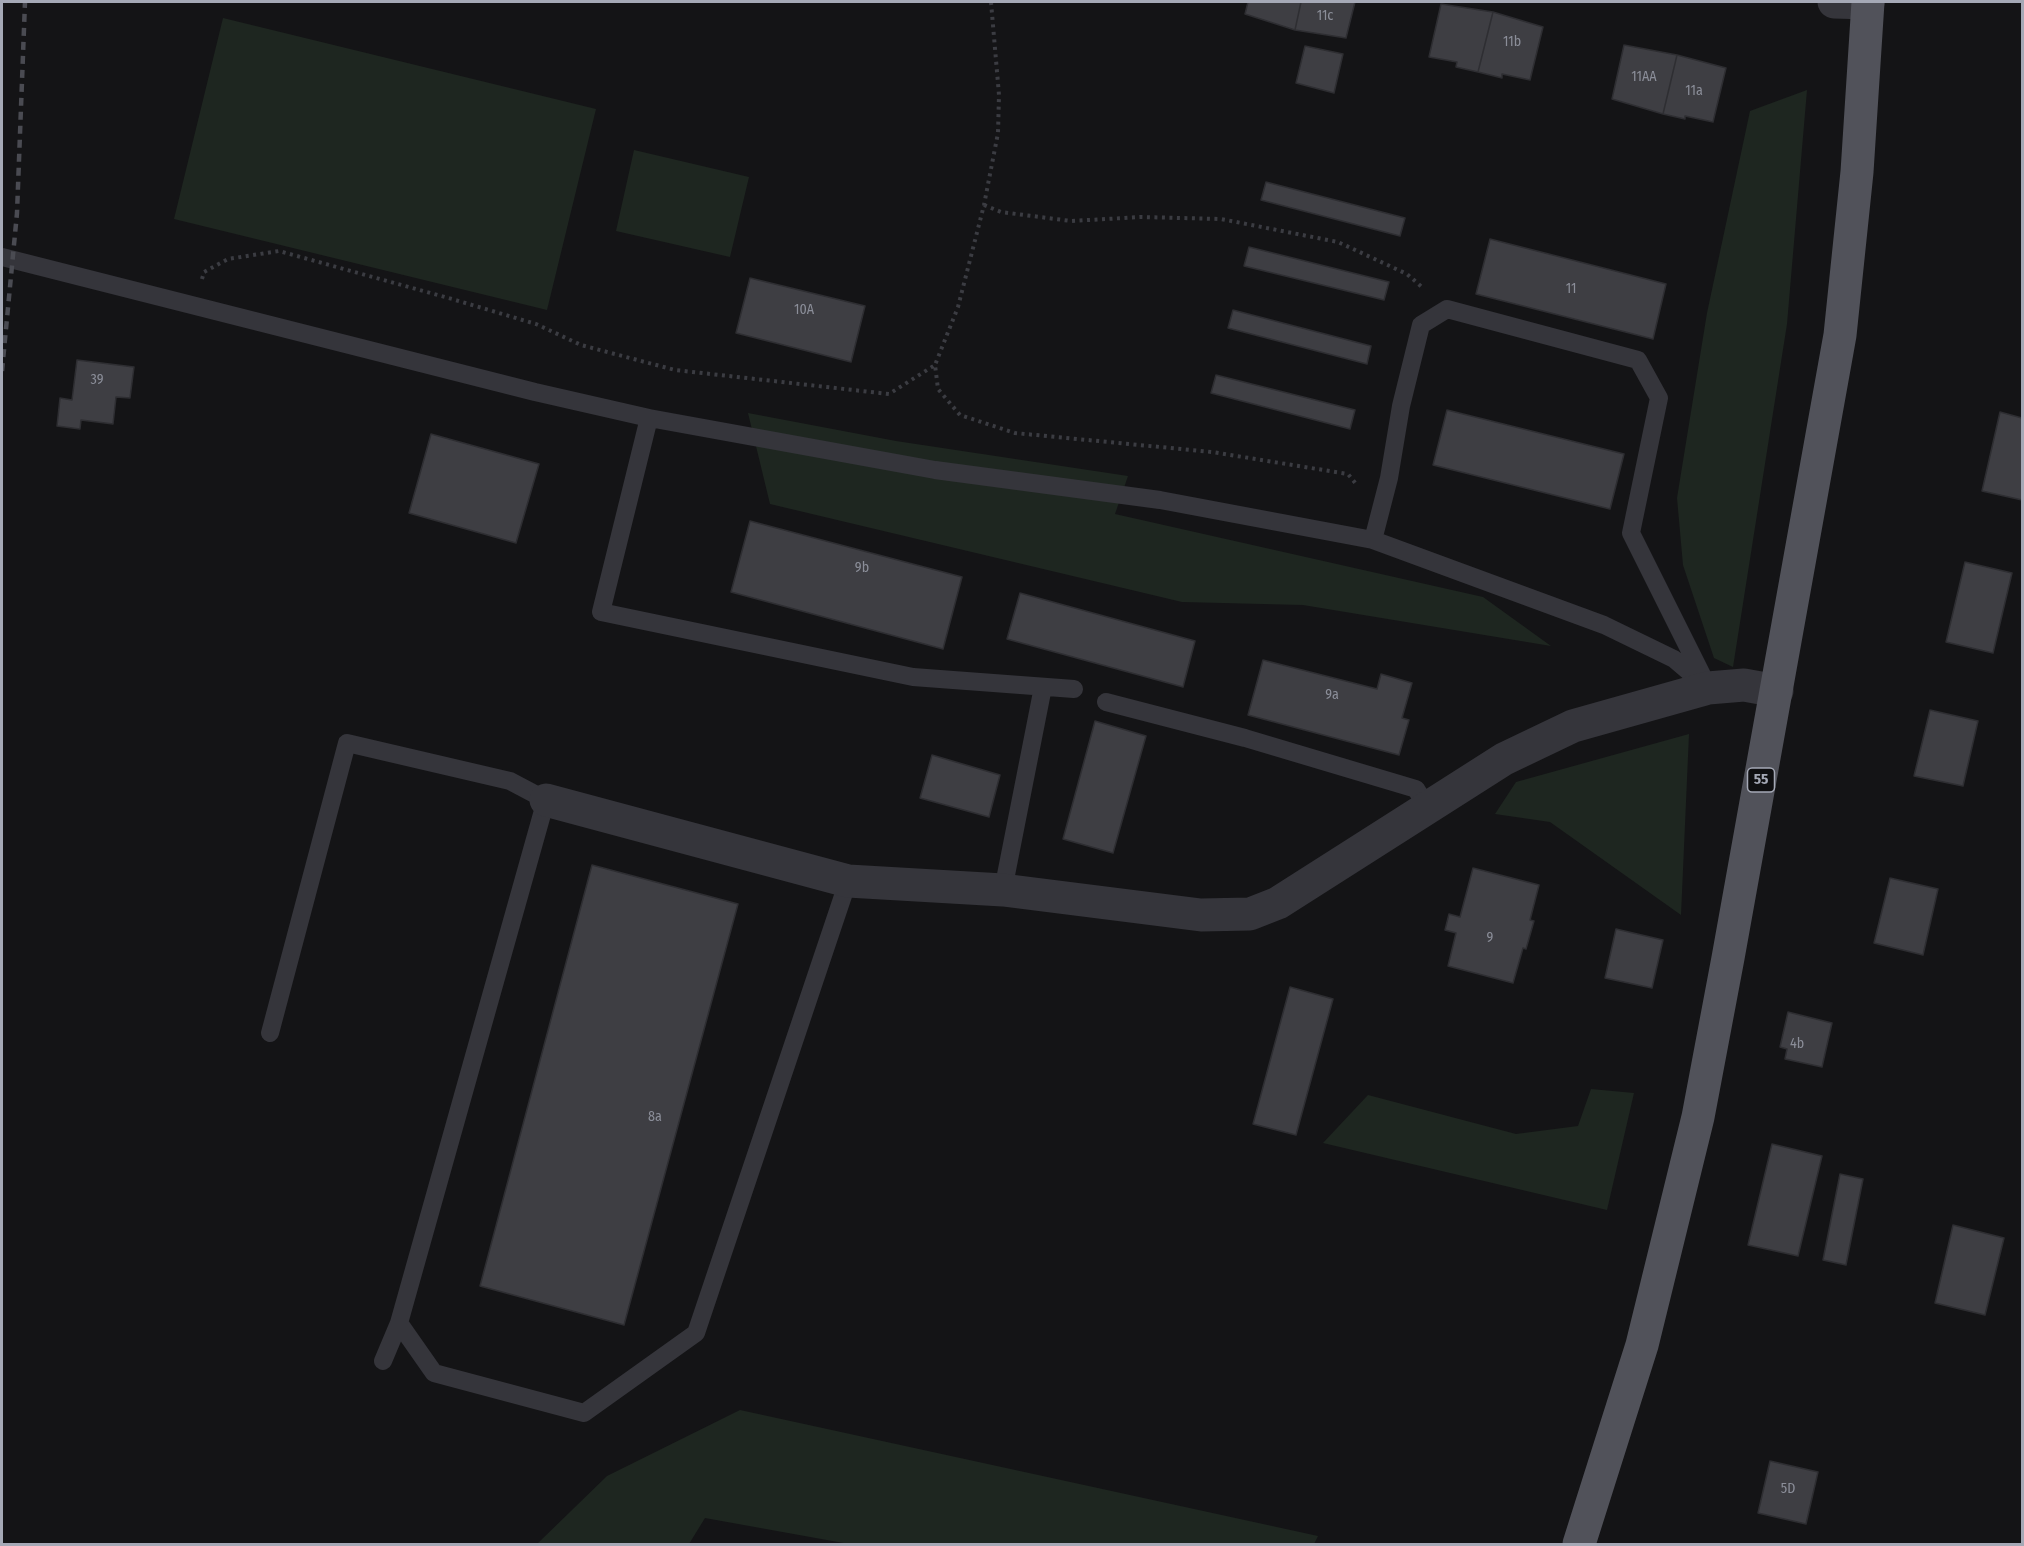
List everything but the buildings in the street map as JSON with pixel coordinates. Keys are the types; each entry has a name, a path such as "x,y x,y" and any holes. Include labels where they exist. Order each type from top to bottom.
{"main road":[{"name":"55","path":"1579,1545 1642,1345 1698,1118 1777,691 1839,335 1857,172 1868,2"}],"street":[{"path":"1834,2 1868,2"},
{"path":"546,800 848,881 1003,891 1201,915 1250,914 1278,903 1504,759 1573,726 1708,688 1744,685 1777,691"}],"lane":[{"path":"2,257 535,393 649,418 934,470 1160,500 1373,540 1604,625 1674,658 1708,688"},
{"path":"1373,540 1401,406 1421,325 1447,309 1638,360 1659,398 1630,533 1708,688"},
{"path":"649,418 601,612 913,677 1074,689"},
{"path":"1003,891 1043,687"},
{"path":"1106,702 1245,738 1416,789 1428,809"},
{"path":"270,1033 347,743 510,781 546,800 399,1323 383,1361"},
{"path":"399,1323 434,1373 584,1413 696,1333 848,881"}],"path":[{"path":"991,2 999,95 998,133 984,205 958,307 935,365 938,389 960,415 1015,433 1212,452 1348,474 1380,512"},
{"path":"984,205 1001,212 1071,221 1141,217 1221,219 1338,242 1407,274 1447,309"},
{"path":"196,306 204,272 228,259 279,251 463,302 536,324 581,345 675,370 889,394 935,365"}],"shaded area":[{"path":"223,18 596,109 547,310 174,219"},
{"path":"1807,90 1787,324 1733,667 1714,658 1683,565 1677,498 1707,313 1750,111"},
{"path":"634,150 749,177 730,257 616,231"},
{"path":"748,413 896,441 1128,476 1115,514 1483,597 1551,646 1303,605 1182,602 770,504"},
{"path":"1689,734 1681,915 1550,822 1495,814 1516,782"},
{"path":"1591,1089 1634,1093 1607,1210 1323,1143 1368,1095 1516,1134 1578,1126"},
{"path":"740,1410 1318,1536 1314,1544 849,1544 705,1518 689,1544 537,1544 607,1476"}],"railway":[{"path":"2,371 17,213 25,2"}]}
